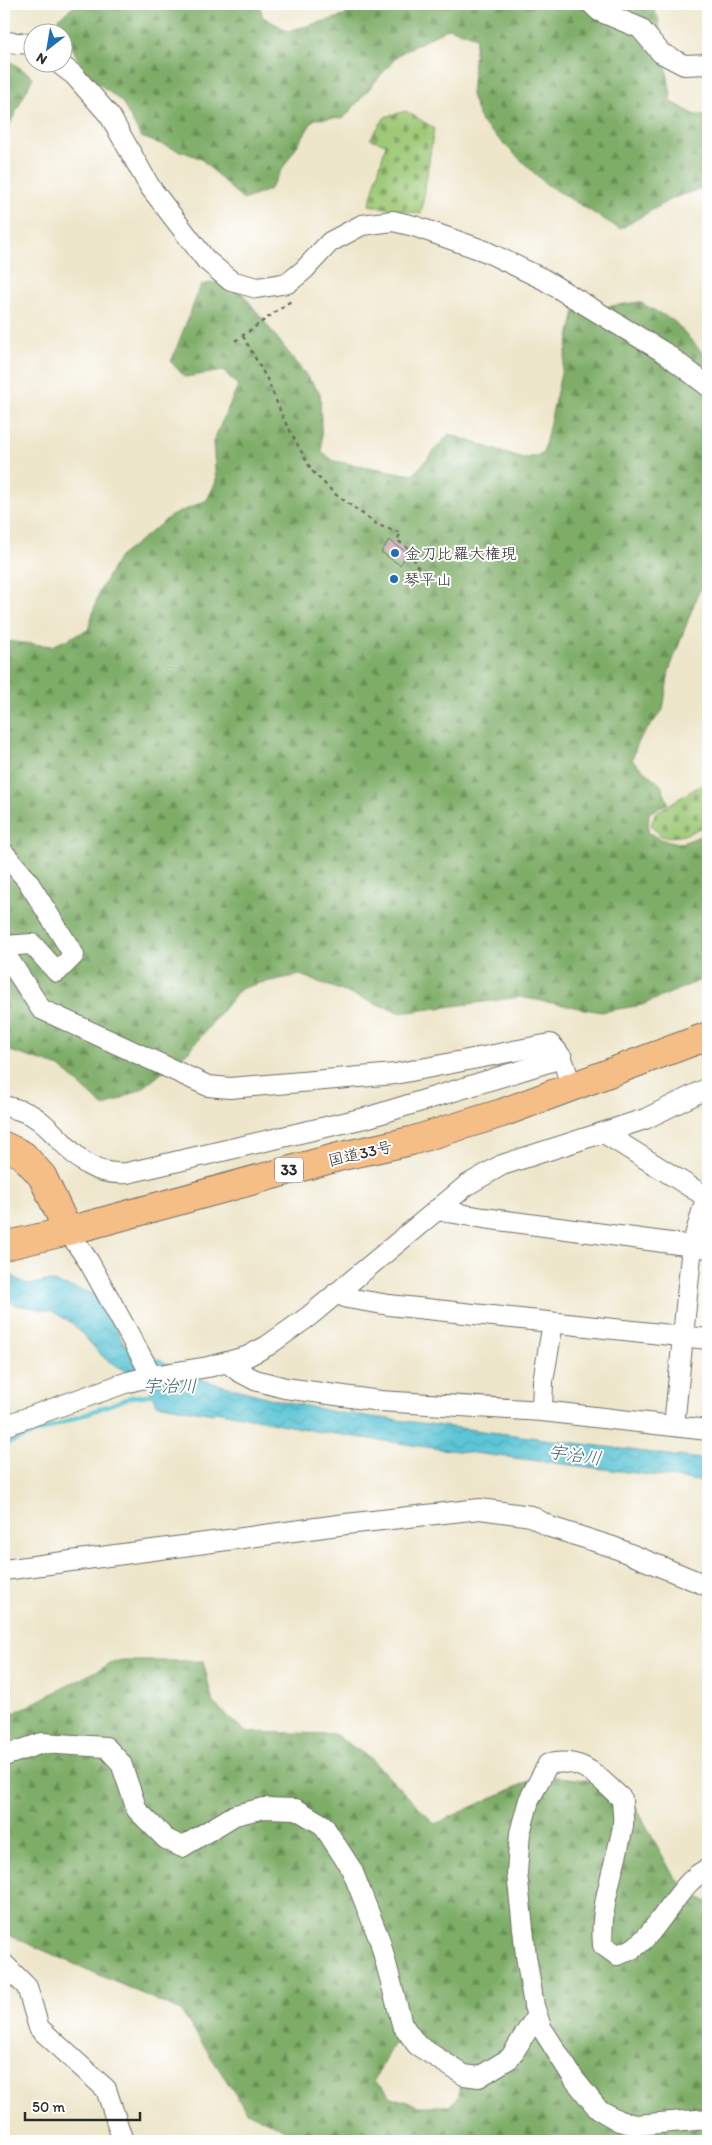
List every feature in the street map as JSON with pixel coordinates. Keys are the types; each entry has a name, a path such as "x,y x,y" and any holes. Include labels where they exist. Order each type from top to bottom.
{"highway":[{"name":"33","path":"571,1088 708,1026"},
{"name":"国道33号","path":"4,1246 68,1231 342,1156 411,1141 502,1113 708,1036"},
{"path":"4,1146 23,1155 42,1176 68,1231"}],"street":[{"path":"592,4 599,11 640,28 661,53 684,65 708,64"},
{"path":"4,42 22,43"},
{"path":"69,72 110,116 150,187 206,260 231,281 257,288 288,283 304,270 330,242 362,225 393,221 414,226 486,252 543,279 665,353 708,386"},
{"path":"4,854 27,880 74,956 57,972 32,944 4,946"},
{"path":"4,952 40,1010 208,1086 230,1088 395,1074 541,1044 550,1044 558,1051 562,1058 571,1088"},
{"path":"4,1106 26,1112 38,1119 80,1160 92,1169 110,1174 127,1173 369,1117 562,1058"},
{"path":"4,1426 94,1393 152,1376 228,1363 246,1357 276,1340 308,1317 467,1185 502,1165 645,1119 708,1088"},
{"path":"604,1133 663,1168 707,1198 683,1336 674,1426"},
{"path":"436,1210 700,1247"},
{"path":"68,1231 89,1262 152,1376"},
{"path":"336,1293 347,1298 388,1305 708,1339"},
{"path":"542,1411 543,1381 553,1323"},
{"path":"228,1363 255,1380 284,1388 380,1400 542,1411 708,1430"},
{"path":"4,1570 346,1524 480,1509 531,1516 550,1526 613,1547 708,1586"},
{"path":"4,1756 42,1743 106,1747 121,1763 138,1810 166,1839 182,1847 235,1815 264,1808 296,1809 323,1825 352,1870 380,1941 402,2024 417,2045 464,2075 479,2077 510,2058 537,2014"},
{"path":"708,1869 690,1883 635,1948 617,1955 603,1945 601,1930 608,1888 623,1824 622,1799 587,1767 565,1761 548,1764 529,1800 520,1833 516,1873 534,2006 541,2027 574,2079 598,2109 619,2121 636,2124 708,2119"},
{"path":"4,1964 27,1987 39,2028 106,2089 123,2141"}],"path":[{"path":"235,341 288,304 300,290 304,270"},
{"path":"243,336 268,381 284,420 312,471 335,494 372,521 401,533 397,540 414,553 415,565 431,575"}],"green space":[{"path":"77,4 259,4 263,17 288,31 344,16 356,4 649,4 658,17 672,102 695,115 708,115 708,186 671,199 620,229 546,184 481,122 471,95 476,37 449,28 399,54 344,118 314,119 269,190 243,200 200,158 141,137 122,102 85,73 72,47 72,22 60,22 58,19"},
{"path":"4,57 22,69 22,72 26,72 33,77 4,133"},
{"path":"406,111 434,128 421,214 369,205 386,144 370,139 385,117"},
{"path":"221,281 242,293 320,393 322,452 334,461 413,475 449,434 523,459 543,454 575,311 639,302 674,321 708,359 708,576 697,596 669,671 663,710 638,741 632,760 661,785 668,803 649,813 648,832 665,841 678,843 691,840 708,832 708,977 642,1005 601,1012 520,997 401,1013 300,975 260,983 240,989 190,1050 143,1088 104,1107 60,1067 4,1049 4,641 52,646 88,630 99,592 119,557 171,516 207,500 216,482 213,442 238,386 224,371 185,377 171,362 201,285"},
{"path":"708,781 708,823 686,834 674,837 661,836 651,825 655,813"},
{"path":"116,1661 203,1661 213,1703 246,1732 334,1734 370,1758 435,1824 542,1775 602,1782 630,1796 674,1877 698,1897 708,1902 708,2141 309,2141 247,2112 181,2011 4,1933 4,1718","holes":["393,2044 410,2045 459,2081 459,2096 449,2106 419,2106 392,2097 374,2081"]}],"water":[{"name":"宇治川","path":"4,1271 28,1285 48,1281 99,1295 124,1344 206,1381 273,1399 335,1412 708,1460 708,1482 433,1448 315,1431 216,1411 213,1414 156,1404 149,1386 104,1358 72,1323 52,1311 16,1305 4,1297"}],"building":[{"name":"金刀比羅大権現","path":"389,540 408,553 400,565 381,552"}],"waterway":[{"path":"4,1445 131,1397 158,1394"}],"place":[{"name":"金刀比羅大権現","path":"395,553"},
{"name":"琴平山","path":"394,579"}]}
